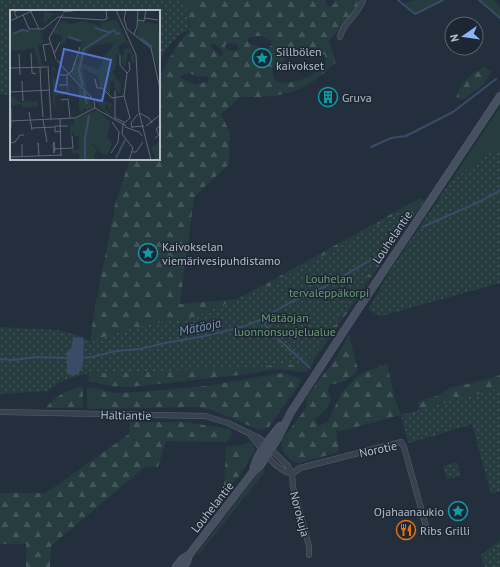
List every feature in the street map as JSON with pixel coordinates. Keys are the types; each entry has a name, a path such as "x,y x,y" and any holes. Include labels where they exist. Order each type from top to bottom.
{"main road":[{"name":"Louhelantie","path":"183,567 187,562 189,555 253,472 258,468 266,450 500,96"},
{"name":"Louhelantie","path":"176,567 182,559 189,555"}],"street":[{"path":"340,37 344,26 359,10 363,0"},
{"name":"Haltiantie","path":"0,412 205,416 228,423 259,438 266,450"},
{"name":"Norotie","path":"292,474 300,468 401,442 404,447 427,530"},
{"name":"Norokuja","path":"266,450 283,471 292,474"},
{"name":"Norokuja","path":"266,450 288,466 292,474 293,487 309,546 309,555"}],"green space":[{"path":"0,0 184,0 190,30 175,38 160,60 160,10 10,10 10,95 0,94"},
{"name":"Louhelan tervaleppäkorpi","path":"184,0 326,0 326,5 330,6 335,3 335,0 358,0 357,8 329,41 336,62 325,72 314,81 293,92 282,95 241,97 221,114 230,133 229,164 194,197 180,304 237,299 420,198 424,201 306,372 274,369 240,375 130,387 110,386 88,381 90,341 96,302 116,201 130,160 160,160 160,75 177,45 190,30","holes":["262,36 271,41 272,45 265,50 248,42 248,38","214,43 223,51 222,56 218,55 211,46 211,44","228,43 236,44 240,49 234,51 227,50 225,45","303,46 314,49 325,55 325,64 306,78 285,83 277,81 273,77 272,68 280,64 296,49","189,73 199,77 209,77 208,81 195,85 179,77"]},
{"path":"413,0 443,0 415,14 404,4"},
{"path":"479,0 495,0 500,8 500,18"},
{"path":"484,67 492,71 483,85 462,100 456,98 463,83 474,73"},
{"path":"500,107 500,146 450,182"},
{"name":"Mätäojan luonnonsuojelualue","path":"500,146 500,283 381,316 368,310 390,271 450,182"},
{"name":"Mätäojan luonnonsuojelualue","path":"412,205 348,307 317,351 304,364 145,372 89,373 64,380 47,391 0,394 0,327 57,330 77,335 90,341 146,325 195,317 273,284"},
{"path":"349,335 358,370 346,380 330,384 328,391 331,400 328,407 315,419 319,426 328,421 342,392 360,374 387,364 395,399 401,415 341,431 336,430 339,452 299,463 285,455 281,445 282,440 306,408 307,396 334,361"},
{"path":"282,373 300,378 301,382 269,427 261,430 209,409 194,407 101,409 95,388 114,393 140,392 206,386"},
{"path":"500,375 500,404 472,424 413,442 422,422 418,403 420,401 439,395 449,388"},
{"path":"83,386 83,408 46,408 53,400 63,394"},
{"path":"87,387 95,388 101,409 87,409"},
{"path":"500,388 500,491 491,494 472,424 408,443 401,415"},
{"path":"130,422 186,422 229,429 233,433 227,442 166,441 158,467 146,466 51,546 50,567 26,567 26,544 0,544 0,493 46,493 129,434"},
{"path":"252,442 255,449 241,474 246,456 241,445"},
{"path":"241,445 247,455 247,460 243,470 236,480 228,487 224,488 226,447"},
{"path":"457,462 461,476 447,479 443,466"},
{"path":"261,469 264,473 200,553 196,555"},
{"path":"500,540 500,567 484,567 481,555"}],"water":[{"path":"80,337 84,339 83,365 79,373 73,376 67,374 67,351 71,349 73,338"}],"waterway":[{"path":"398,0 415,14 443,0"},
{"path":"479,0 500,18"},
{"path":"371,147 391,138 406,136 453,112 496,79"},
{"name":"Mätäoja","path":"423,227 481,201 500,190"},
{"name":"Mätäoja","path":"81,358 116,351 140,349 242,327 260,320 291,302 326,286 386,251"},
{"path":"261,320 276,337 310,368"},
{"name":"Mätäoja","path":"0,359 14,360 36,357 69,358"}],"place":[{"name":"Sillbölen kaivokset","path":"262,58"},
{"name":"Gruva","path":"328,97"},
{"name":"Kaivokselan viemärivesipuhdistamo","path":"148,253"},
{"name":"Ojahaanaukio","path":"458,511"},
{"name":"Ribs Grilli","path":"406,530"}]}
